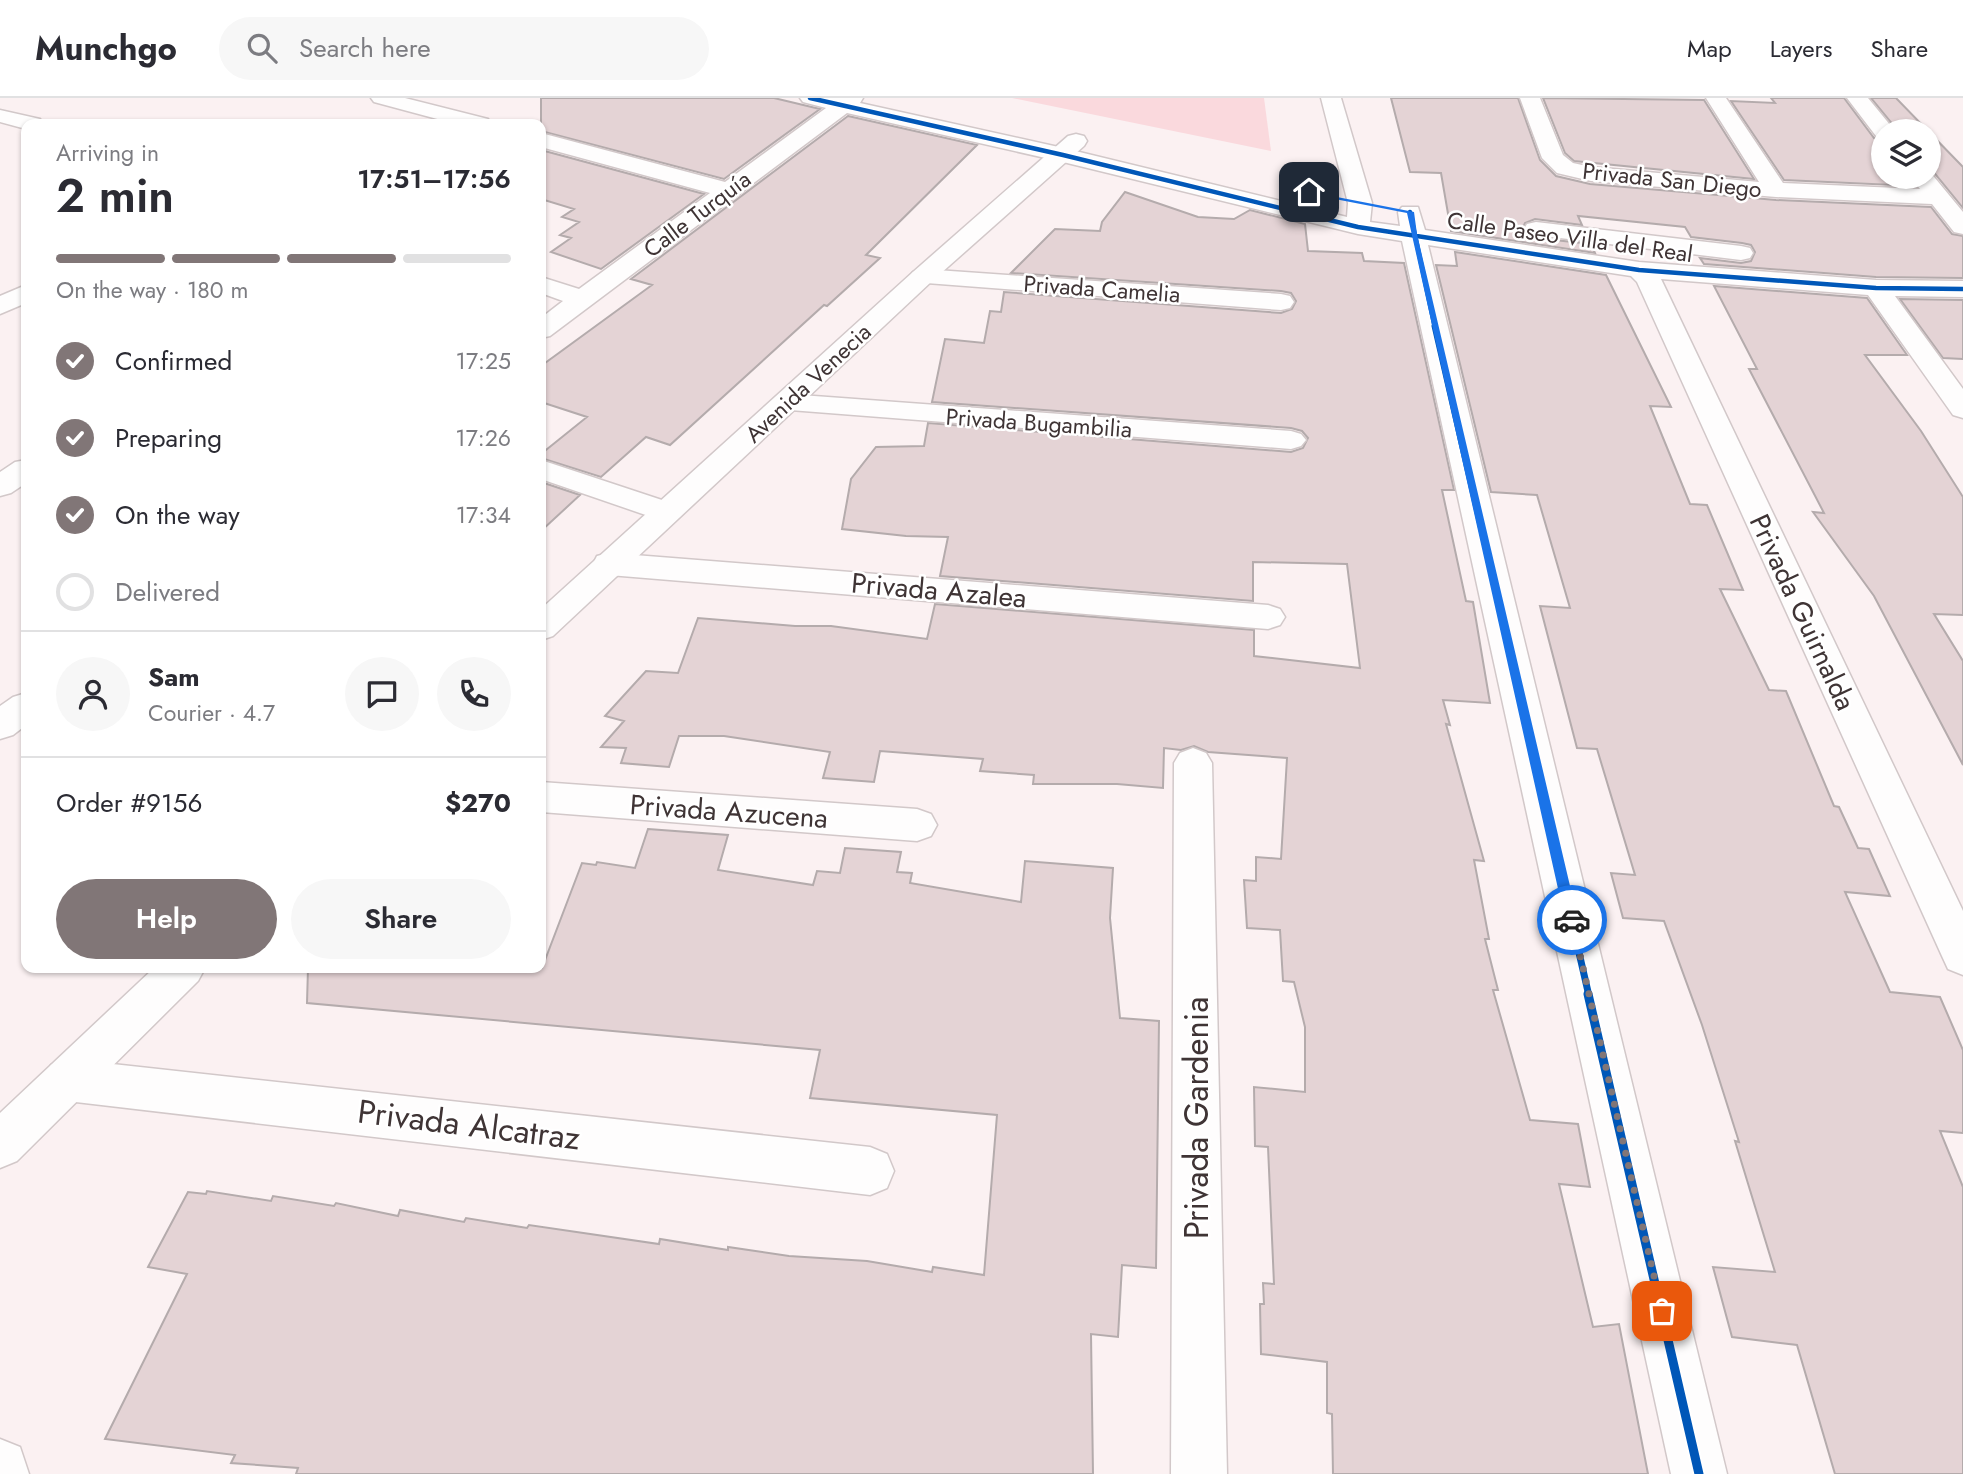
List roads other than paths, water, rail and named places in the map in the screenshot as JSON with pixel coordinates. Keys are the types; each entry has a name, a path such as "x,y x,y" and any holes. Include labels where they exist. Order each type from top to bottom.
{"street":[{"path":"381,98 461,119"},
{"name":"Calle Paseo Villa del Real","path":"810,98 849,102 1070,148 1327,196 1359,215"},
{"name":"Calle Paseo Villa del Real","path":"889,98 1070,148 1359,215 1419,220 1639,270 1876,288 1963,289"},
{"path":"1331,98 1359,215"},
{"name":"Privada San Diego","path":"1530,98 1553,158 1565,168 1591,174 1776,191 1938,197"},
{"name":"Privada San Diego","path":"1716,98 1776,191"},
{"path":"1857,98 1874,119"},
{"name":"Calle Turquía","path":"546,326 849,102"},
{"path":"0,116 21,121"},
{"path":"546,142 730,191"},
{"name":"Avenida Venecia","path":"546,623 922,277 1070,148"},
{"path":"1932,189 1963,227"},
{"path":"1419,220 1699,1474"},
{"name":"Calle Paseo Villa del Real","path":"1511,225 1758,254"},
{"name":"Privada Guirnalda","path":"1639,270 1648,279 1963,956"},
{"name":"Privada Camelia","path":"922,277 1281,302"},
{"path":"0,279 21,289"},
{"path":"546,287 583,299"},
{"path":"1876,288 1963,409"},
{"path":"0,306 21,294"},
{"name":"Privada Bugambilia","path":"787,403 1291,440"},
{"path":"546,471 666,512"},
{"path":"0,486 21,472"},
{"name":"Privada Azalea","path":"609,564 1269,617"},
{"path":"0,725 21,710"},
{"name":"Privada Gardenia","path":"1193,763 1199,1474"},
{"name":"Privada Azucena","path":"546,797 917,825"},
{"path":"0,1145 178,973"},
{"name":"Privada Alcatraz","path":"67,1080 181,1090 870,1171"},
{"path":"0,1467 1,1474"}]}
